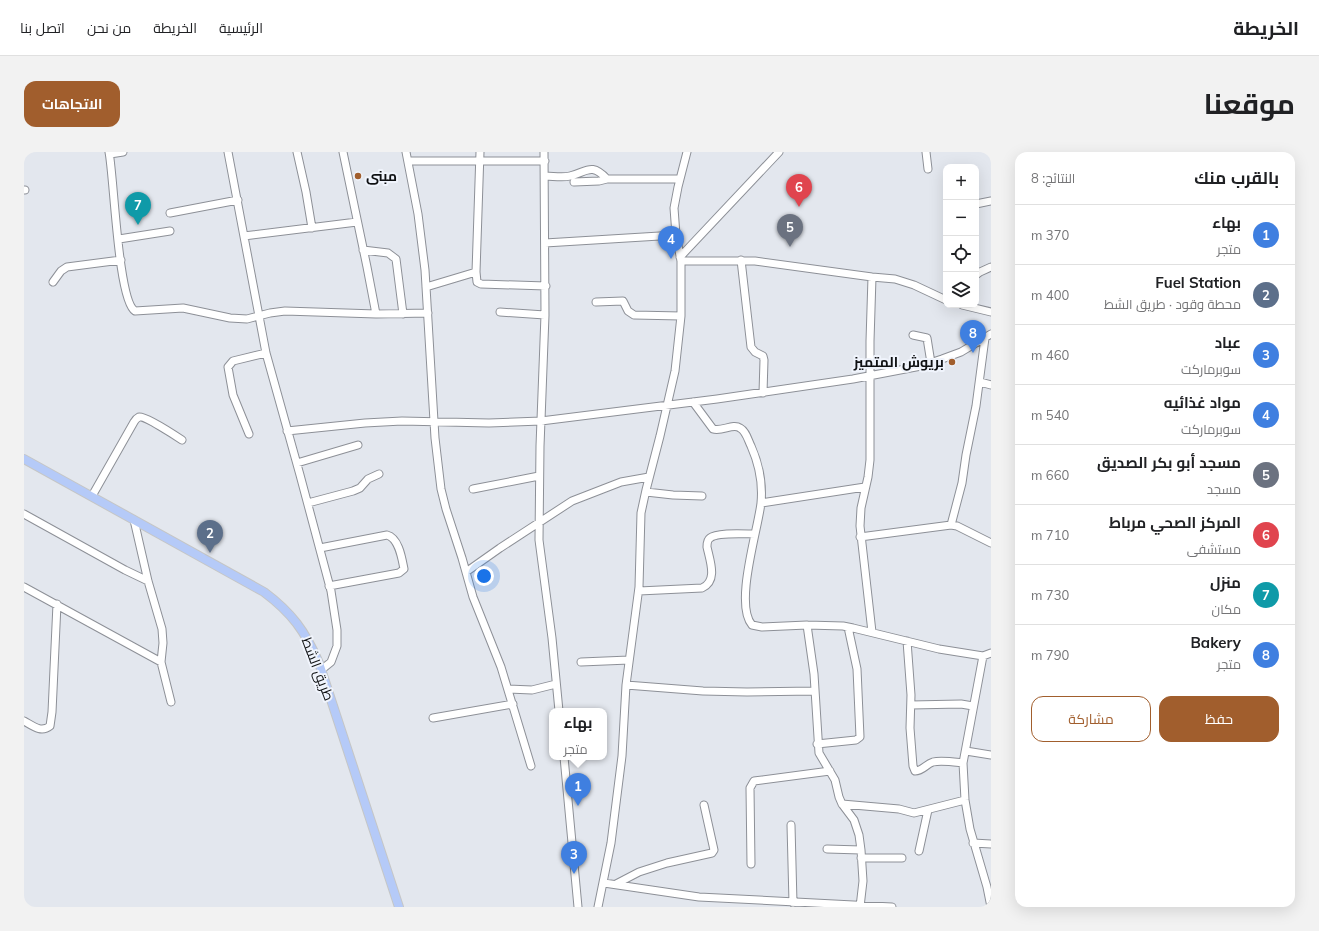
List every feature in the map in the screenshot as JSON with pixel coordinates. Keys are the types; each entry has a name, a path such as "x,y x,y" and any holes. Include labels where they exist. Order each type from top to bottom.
{"main road":[{"name":"طريق الشط","path":"24,459 251,584 273,599 292,617 303,631 321,670 399,907"}],"street":[{"path":"124,152 110,153 115,219 119,238 124,281 130,305 135,311 183,308 238,319 246,319 285,311 376,314 428,313"},
{"path":"228,152 266,353 320,548 337,630 337,646 331,662 321,670"},
{"path":"297,152 312,228"},
{"path":"342,152 376,314"},
{"path":"406,152 418,214 426,287 431,384 441,489 473,597 496,652 531,766"},
{"path":"480,152 476,272 478,282 481,284 546,286"},
{"path":"544,152 546,286 538,524 540,558 552,638 559,708"},
{"path":"598,907 611,843 621,764 626,684 639,591 642,513 649,477 668,405 675,371 681,316 680,259 676,236 675,204 686,152"},
{"path":"680,259 779,152"},
{"path":"926,152 928,169"},
{"path":"408,161 544,161"},
{"path":"545,176 570,176 583,170 590,169 600,172 607,179"},
{"path":"574,182 599,181 607,179 680,179"},
{"path":"170,213 238,200"},
{"path":"979,203 991,201"},
{"path":"244,236 357,222"},
{"path":"119,238 170,230"},
{"path":"545,243 676,236"},
{"path":"363,250 388,253 396,259 403,314"},
{"path":"680,259 755,261 895,279 914,285 943,299"},
{"path":"53,282 61,271 67,267 121,260"},
{"path":"741,260 751,347 755,352 763,356 764,360 763,392"},
{"path":"979,273 991,267"},
{"path":"426,287 476,272"},
{"path":"872,277 870,460 861,508 860,537 872,632"},
{"path":"596,302 623,301 628,311 634,315 681,316"},
{"path":"979,308 991,312"},
{"path":"500,312 545,315"},
{"path":"913,335 927,338 931,363"},
{"path":"287,431 365,423 402,421 488,423 541,421 693,402 870,376 901,370 931,363 961,352 988,336"},
{"path":"951,525 962,483 988,336"},
{"path":"249,434 233,395 228,367 233,361 266,353"},
{"path":"980,382 991,385"},
{"path":"693,402 713,429 741,428 758,464 761,478 761,503 748,569 746,596 748,621 752,625 762,627 807,625 848,627 939,649 983,656 991,653"},
{"path":"92,496 134,422 139,417 148,420 182,440"},
{"path":"297,463 358,445"},
{"path":"308,502 353,491 360,488 368,479 379,474"},
{"path":"473,489 539,476"},
{"path":"466,572 577,498 621,482 649,477"},
{"path":"761,503 865,488"},
{"path":"646,492 702,496"},
{"path":"24,514 125,570 148,581"},
{"path":"134,520 148,581 162,629 163,642 161,662 171,702"},
{"path":"860,537 951,525 957,526 991,543"},
{"path":"639,591 702,588 707,586 711,581 712,574 707,547 707,542 710,538 717,535 755,534"},
{"path":"320,548 376,536 391,536 396,541 404,568 401,572 394,574 329,586"},
{"path":"24,587 161,662"},
{"path":"24,721 40,730 44,730 50,726 57,604"},
{"path":"807,625 811,648 819,753 834,780 842,804 854,820 859,835 862,881 861,906"},
{"path":"818,744 856,740 860,737 857,669 848,627"},
{"path":"907,642 911,705 910,728 913,766 915,771 920,771 928,764 934,762 963,763"},
{"path":"983,656 963,763 965,800 973,843 989,887 991,907"},
{"path":"581,662 629,660"},
{"path":"508,689 532,690 556,684"},
{"path":"626,684 703,691 814,691"},
{"path":"433,718 513,704"},
{"path":"911,705 961,704 973,706"},
{"path":"966,751 991,755"},
{"path":"564,760 578,907"},
{"path":"751,864 751,784 754,781 830,772"},
{"path":"842,804 899,809 914,813 965,800"},
{"path":"616,884 639,872 667,863 712,853 714,850 704,805"},
{"path":"919,851 928,810"},
{"path":"791,825 793,903"},
{"path":"973,843 991,844"},
{"path":"827,849 861,850"},
{"path":"861,858 902,858"},
{"path":"604,883 674,894 724,899 830,906 892,907"},
{"path":"724,899 724,907"}],"place":[{"name":"مبنى","path":"358,176"},
{"name":"المركز الصحي مرباط","path":"799,207"},
{"name":"منزل","path":"138,225"},
{"name":"مسجد أبو بكر الصديق","path":"790,247"},
{"name":"مواد غذائيه","path":"671,259"},
{"name":"Bakery","path":"973,353"},
{"name":"بريوش المتميز","path":"952,362"},
{"name":"Fuel Station","path":"210,553"},
{"name":"بهاء","path":"578,806"},
{"name":"عباد","path":"574,874"}]}
